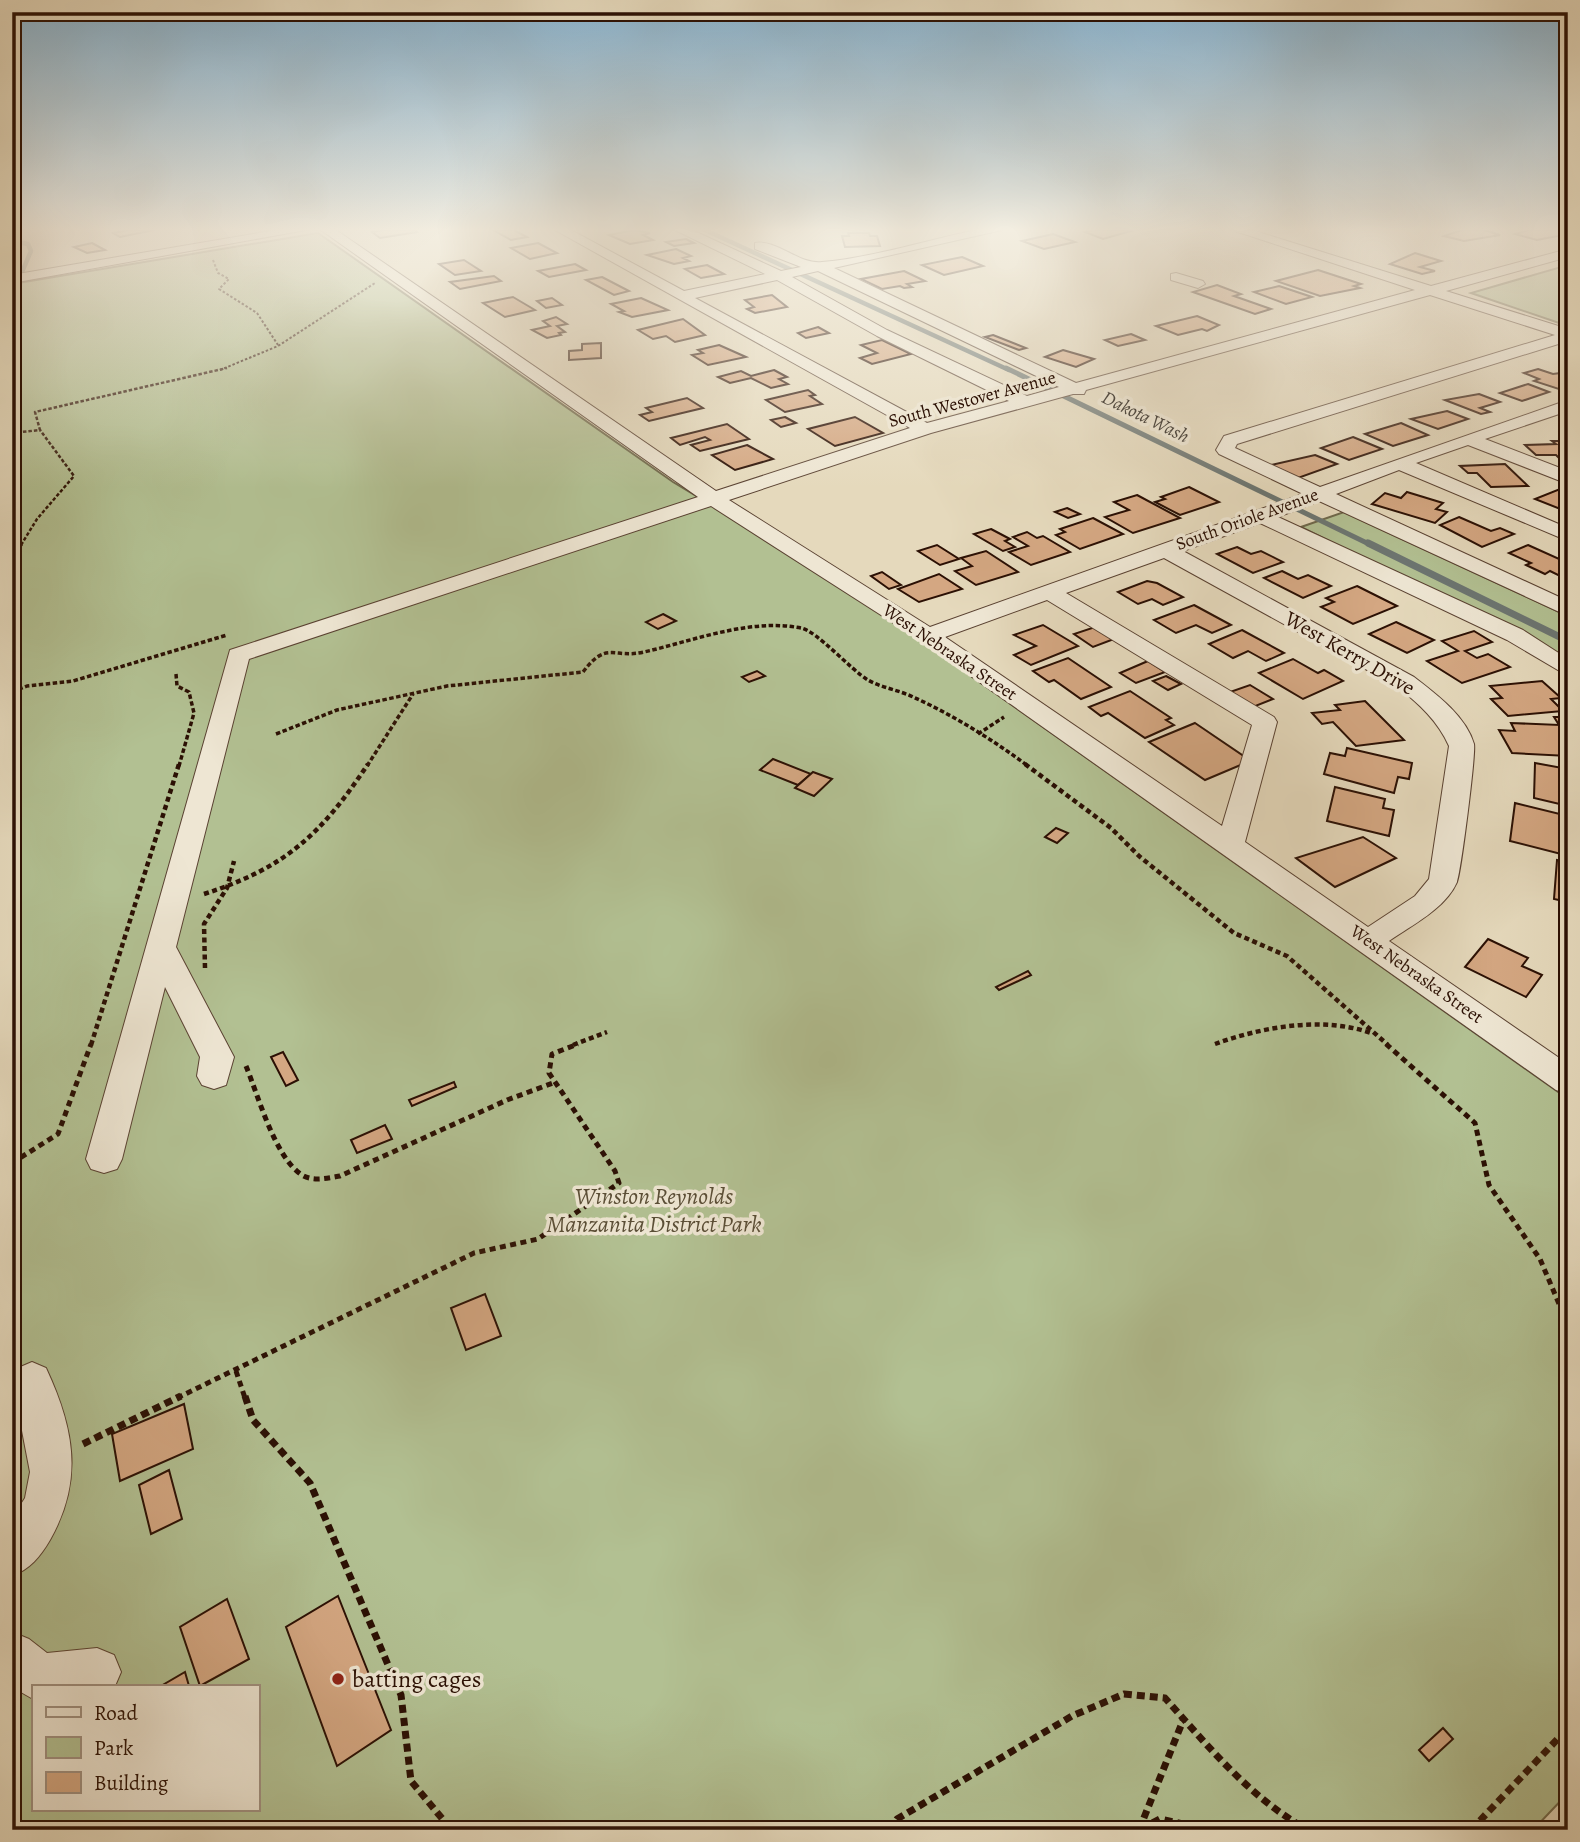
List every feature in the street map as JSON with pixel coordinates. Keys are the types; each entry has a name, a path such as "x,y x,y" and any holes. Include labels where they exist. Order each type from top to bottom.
{"street":[{"name":"West Nebraska Street","path":"451,316 711,497 928,635 1369,940 1568,1082"},
{"path":"718,316 925,429"},
{"path":"852,316 1028,403"},
{"path":"922,316 1078,390"},
{"name":"South Westover Avenue","path":"174,898 238,656 711,497 925,429 1078,390 1340,316"},
{"path":"1510,316 1568,335"},
{"path":"1568,335 1428,382 1230,440 1225,450 1568,609"},
{"name":"South Oriole Avenue","path":"928,635 1261,516 1399,463 1568,405"},
{"path":"1537,415 1568,427"},
{"path":"1468,439 1568,478"},
{"path":"1399,463 1568,535"},
{"path":"1261,516 1515,635 1568,669"},
{"name":"West Kerry Drive","path":"1164,549 1406,682 1434,703 1453,726 1462,746 1443,881 1425,903 1369,940"},
{"path":"1048,591 1265,722 1230,845"},
{"path":"104,1158 174,898"},
{"path":"160,946 218,1057 214,1076"},
{"path":"12,1554 36,1527 53,1486 52,1459 32,1381"},
{"path":"12,1656 40,1678 97,1672"}],"path":[{"path":"259,316 279,342 278,346"},
{"path":"12,560 37,519 74,476 40,430 35,412 228,368 278,346 326,316"},
{"path":"12,433 40,430"},
{"path":"276,734 337,710 414,694 522,676 570,675 583,672 595,656 608,651 641,653 681,640 765,626 804,628 869,681 914,697 1002,747 1111,828 1139,856 1234,933 1287,956 1475,1123 1489,1185 1540,1259 1568,1325"},
{"path":"12,692 27,686 73,681 235,632"},
{"path":"12,1163 51,1138 64,1125 138,901 194,713 189,692 177,686 176,674"},
{"path":"138,901 174,898 227,888 298,852 329,820 414,694"},
{"path":"208,976 204,965 204,924 227,888 234,861"},
{"path":"1214,1044 1255,1030 1294,1024 1357,1027 1375,1034"},
{"path":"52,1459 474,1253 538,1239 612,1189 618,1183 615,1171 548,1073 552,1054 607,1031"},
{"path":"243,1061 289,1163 302,1175 320,1180 340,1176 507,1100 554,1083"},
{"path":"236,1371 253,1420 310,1483 401,1695 411,1781 445,1822 447,1830"},
{"path":"889,1830 897,1819 1072,1716 1124,1693 1165,1698 1235,1773 1285,1819 1308,1830"},
{"path":"1140,1830 1184,1718"},
{"path":"1471,1830 1568,1727"},
{"path":"1140,1830 1160,1819 1210,1830"}],"green space":[{"name":"Winston Reynolds Manzanita District Park","path":"12,316 436,316 673,482 776,544 916,637 1568,1099 1568,1793 1533,1830 12,1830"},
{"path":"1538,316 1568,316 1568,326"},
{"path":"1344,512 1568,616 1568,660 1301,527"}],"building":[{"path":"1197,316 1219,325 1207,331 1202,329 1178,335 1156,326"},
{"path":"556,317 567,324 557,326 565,332 559,333 561,335 547,338 532,330 550,326 543,321"},
{"path":"683,319 705,335 675,342 666,336 653,339 638,330"},
{"path":"818,327 829,333 806,338 798,333"},
{"path":"1131,334 1145,340 1118,346 1105,340"},
{"path":"993,335 1026,348 1019,350 985,337"},
{"path":"882,340 911,354 872,364 860,358 877,353 861,345"},
{"path":"601,343 601,358 569,360 569,351 582,350 582,344"},
{"path":"719,345 746,357 708,365 692,355 703,353 698,350"},
{"path":"1063,350 1094,359 1076,367 1045,357"},
{"path":"1538,369 1553,374 1568,372 1568,392 1534,381 1539,379 1524,373"},
{"path":"774,370 787,377 779,379 788,384 771,388 751,378 730,383 718,377 741,371 751,376"},
{"path":"1528,384 1549,392 1522,401 1500,393"},
{"path":"808,390 815,395 810,396 822,404 785,412 766,400"},
{"path":"1479,394 1500,402 1480,408 1490,412 1481,414 1445,400"},
{"path":"687,398 703,408 649,421 640,415 652,412 646,408"},
{"path":"1447,411 1468,419 1438,429 1411,419"},
{"path":"785,417 796,423 781,427 771,420"},
{"path":"855,417 883,433 835,446 808,429"},
{"path":"1401,423 1428,435 1393,446 1365,434"},
{"path":"727,424 749,439 700,451 691,445 710,440 705,437 680,445 671,438"},
{"path":"1353,437 1382,449 1349,460 1321,448"},
{"path":"1552,441 1568,441 1568,459 1561,460 1556,455 1536,455 1525,445 1556,444"},
{"path":"747,445 773,459 735,470 712,455"},
{"path":"1315,455 1337,464 1298,478 1271,465"},
{"path":"1505,464 1528,486 1491,487 1477,473 1468,473 1460,466"},
{"path":"1189,487 1219,502 1180,515 1155,502 1165,499 1161,497"},
{"path":"1560,489 1568,492 1568,512 1535,499"},
{"path":"1407,492 1443,503 1436,509 1447,512 1435,523 1372,504 1385,493 1401,498"},
{"path":"1137,495 1180,518 1133,533 1105,517 1129,510 1114,502"},
{"path":"1067,508 1080,514 1068,518 1055,512"},
{"path":"1459,517 1491,531 1500,528 1514,534 1482,547 1440,525"},
{"path":"1093,518 1123,534 1080,549 1056,535 1065,532 1060,529"},
{"path":"991,529 1010,539 1005,541 1015,547 1003,551 974,534"},
{"path":"1027,532 1037,538 1043,536 1070,552 1031,565 1009,552 1028,546 1013,537"},
{"path":"937,545 959,559 940,565 918,551"},
{"path":"1528,545 1559,559 1568,557 1568,573 1560,576 1550,571 1545,574 1526,565 1531,563 1509,553"},
{"path":"1237,547 1251,554 1261,551 1283,562 1253,573 1217,554"},
{"path":"986,551 1018,572 976,585 955,571 972,566 961,558"},
{"path":"1282,571 1298,579 1308,575 1331,586 1303,598 1264,578"},
{"path":"882,572 901,585 889,589 871,576"},
{"path":"939,574 962,589 919,602 898,589"},
{"path":"1147,581 1157,583 1183,597 1163,605 1152,599 1138,604 1118,592"},
{"path":"1357,586 1397,606 1353,624 1321,607 1334,602 1326,598"},
{"path":"1194,605 1231,625 1212,633 1196,625 1176,633 1154,620"},
{"path":"663,614 676,621 658,629 646,622"},
{"path":"1396,622 1434,640 1407,653 1369,634"},
{"path":"1043,625 1078,646 1031,665 1014,655 1036,646 1014,635"},
{"path":"1095,627 1114,639 1093,647 1074,634"},
{"path":"1242,630 1284,653 1266,661 1248,651 1233,658 1209,644"},
{"path":"1474,631 1492,642 1465,651 1477,658 1488,654 1510,667 1462,683 1427,661 1458,651 1442,641"},
{"path":"1068,658 1111,687 1081,699 1054,680 1049,682 1033,671"},
{"path":"1293,659 1318,673 1324,670 1343,681 1303,699 1259,673"},
{"path":"1148,661 1165,672 1136,683 1120,673"},
{"path":"757,671 765,676 749,682 742,677"},
{"path":"1166,676 1181,684 1168,690 1153,681"},
{"path":"1542,681 1561,698 1551,699 1563,711 1508,716 1491,699 1502,698 1490,686"},
{"path":"1250,685 1273,699 1253,707 1230,692"},
{"path":"1130,691 1171,718 1166,720 1174,725 1145,738 1108,713 1101,716 1089,707"},
{"path":"1365,701 1404,740 1356,746 1333,722 1322,724 1312,713 1340,710 1335,705"},
{"path":"1554,717 1568,717 1568,756 1512,753 1499,730 1515,731 1511,723 1559,725"},
{"path":"1195,723 1245,757 1243,764 1205,780 1149,742"},
{"path":"1347,748 1412,763 1409,779 1398,777 1394,793 1324,774 1330,753 1345,756"},
{"path":"773,759 811,774 798,785 760,770"},
{"path":"1535,763 1568,769 1568,806 1534,798"},
{"path":"813,772 832,779 814,796 795,788"},
{"path":"1335,787 1385,799 1383,808 1394,810 1389,836 1327,821"},
{"path":"1515,803 1568,816 1565,855 1510,841"},
{"path":"1056,828 1068,833 1057,843 1045,837"},
{"path":"1363,837 1396,858 1335,887 1296,858"},
{"path":"1557,860 1568,863 1568,902 1554,899"},
{"path":"1488,939 1528,958 1522,966 1542,975 1526,997 1465,967"},
{"path":"1028,971 1031,975 999,990 996,987"},
{"path":"283,1052 298,1080 286,1086 271,1057"},
{"path":"454,1082 456,1087 412,1106 409,1100"},
{"path":"385,1125 392,1139 357,1153 351,1140"},
{"path":"485,1294 501,1336 466,1350 451,1308"},
{"path":"184,1404 193,1449 120,1481 112,1434"},
{"path":"169,1470 182,1519 151,1534 139,1485"},
{"name":"batting cages","path":"338,1596 391,1730 337,1766 286,1627"},
{"path":"227,1599 249,1659 200,1685 180,1627"},
{"path":"185,1672 189,1685 163,1685"},
{"path":"1443,1728 1453,1739 1429,1761 1419,1750"}],"waterway":[{"name":"Dakota Wash","path":"892,316 1009,370"},
{"name":"Dakota Wash","path":"1006,368 1371,545"},
{"name":"Dakota Wash","path":"1368,543 1568,641"}],"place":[{"name":"batting cages","path":"338,1679"}]}
